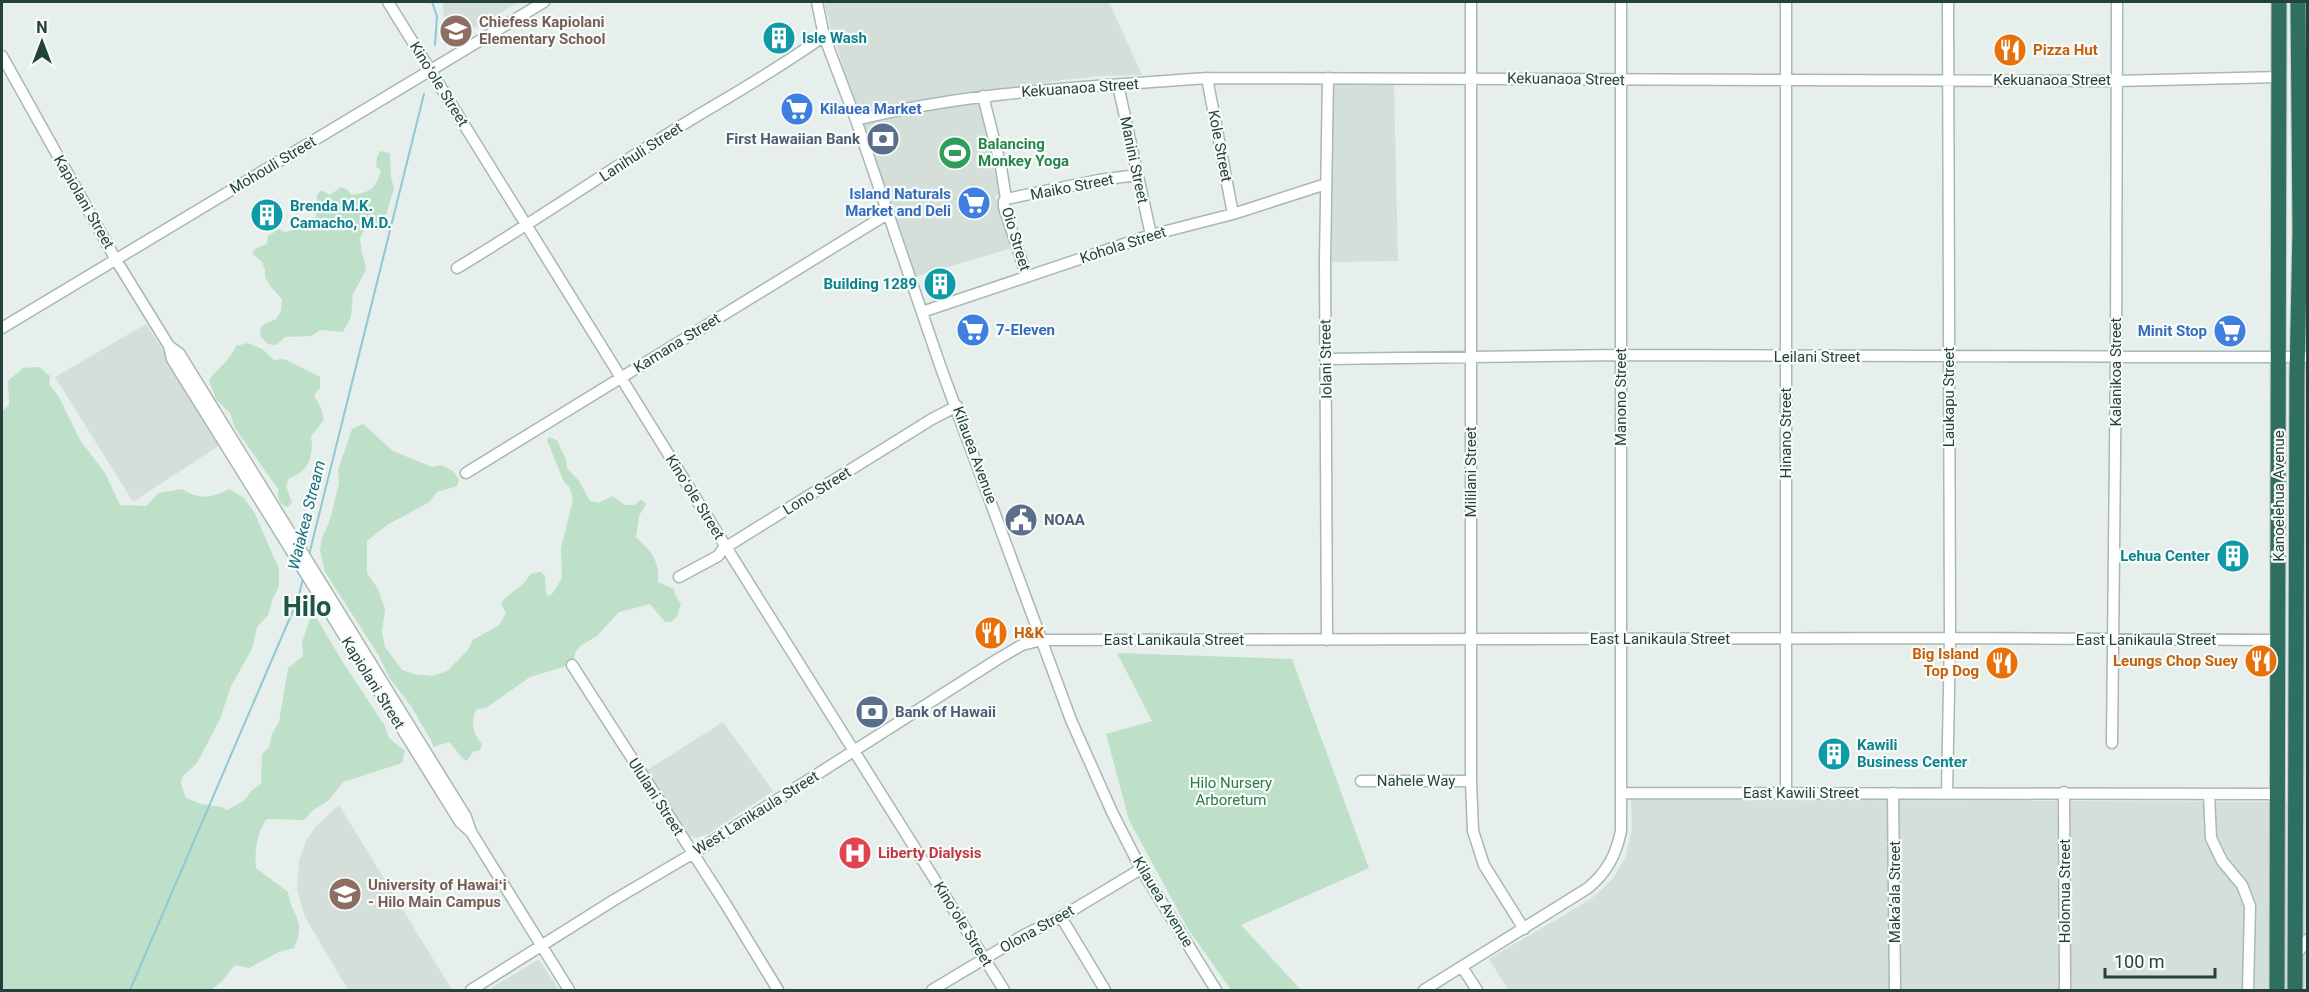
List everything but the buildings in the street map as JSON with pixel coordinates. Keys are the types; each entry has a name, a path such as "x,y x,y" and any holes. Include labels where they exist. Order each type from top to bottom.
{"highway":[{"name":"Kanoelehua Avenue","path":"2277,990 2279,2"},
{"name":"Kanoelehua Avenue","path":"2295,990 2296,955 2301,928 2296,774 2304,645 2298,616 2303,77 2298,2"},
{"path":"2279,77 2303,77"},
{"path":"2278,794 2292,784 2296,774"},
{"path":"2278,794 2287,798 2296,816"}],"street":[{"name":"Kinoʻole Street","path":"388,2 1004,990"},
{"name":"Mohouli Street","path":"2,328 544,2"},
{"name":"Kilauea Avenue","path":"817,2 824,36 1075,731 1141,869 1216,990"},
{"name":"Mililani Street","path":"1471,2 1471,781 1473,831 1484,865 1524,929"},
{"name":"Manono Street","path":"1621,2 1623,793"},
{"name":"Hinano Street","path":"1786,2 1786,793"},
{"name":"Laukapu Street","path":"1947,793 1950,638 1948,2"},
{"name":"Kalanikoa Street","path":"2112,743 2117,2"},
{"name":"Lanihuli Street","path":"457,268 789,61 824,36"},
{"name":"Kapiolani Street","path":"2,56 116,260 170,346 179,353 323,584 466,817 471,832 569,990"},
{"name":"Kekuanaoa Street","path":"856,120 895,110 983,96 1081,85 1118,85 1207,78 2116,81 2279,77"},
{"name":"Kole Street","path":"1207,78 1233,214"},
{"name":"Iolani Street","path":"1327,640 1326,184 1328,78"},
{"name":"Manini Street","path":"1118,85 1151,235"},
{"name":"Oio Street","path":"983,96 1001,167 1006,199 1004,207 1027,277"},
{"name":"Maiko Street","path":"1006,199 1099,180 1137,175"},
{"name":"Kohola Street","path":"922,312 1151,235 1233,214 1326,184"},
{"name":"Kamana Street","path":"466,473 889,213"},
{"name":"Kapiolani Street","path":"170,346 172,359 318,596 460,822 471,832"},
{"name":"Leilani Street","path":"1327,358 1621,355 1948,358 2302,357"},
{"name":"Lono Street","path":"679,577 718,556 726,547 932,419 957,406"},
{"name":"East Lanikaula Street","path":"1042,640 1950,638 2278,640"},
{"name":"West Lanikaula Street","path":"471,990 692,854 998,659 1022,645 1042,640"},
{"name":"Ululani Street","path":"572,666 778,990"},
{"name":"Nahele Way","path":"1361,781 1471,781"},
{"name":"Holomua Street","path":"2064,792 2065,990"},
{"name":"East Kawili Street","path":"1623,793 2278,794"},
{"path":"1424,990 1580,894 1608,868 1616,851 1621,831 1623,793"},
{"name":"Maka‘ala Street","path":"1893,793 1895,990"},
{"path":"2209,794 2211,838 2222,861 2242,885 2250,906 2248,990"},
{"name":"Olona Street","path":"932,990 1141,869"},
{"path":"1061,917 1106,990"},
{"path":"2296,955 2307,939"},
{"path":"1462,967 1477,990"}],"shaded area":[{"name":"Chiefess Kapiolani Elementary School","path":"443,2 519,2 444,46"},
{"path":"824,2 1109,2 1142,75 1064,80 858,112"},
{"path":"1332,85 1394,85 1398,261 1332,262"},
{"path":"980,100 1006,192 995,196 1012,248 915,277 860,123 888,115"},
{"path":"2304,287 2307,287 2307,990 1508,990 1489,959 1591,899 1612,880 1626,856 1632,828 1631,799 2299,802"},
{"path":"146,324 223,443 133,502 55,377"},
{"path":"723,722 773,791 708,834 695,838 685,834 644,772"},
{"name":"University of Hawaiʻi - Hilo Main Campus","path":"339,805 452,990 348,990 305,917 297,889 299,860 306,841 317,825"},
{"path":"539,959 559,990 488,990"}],"green space":[{"path":"380,151 390,153 394,188 384,222 366,227 360,238 366,267 353,294 351,317 343,332 320,330 311,336 285,337 276,345 268,344 261,337 260,329 264,324 276,319 281,311 282,299 265,277 262,262 252,253 256,248 267,244 268,236 279,229 285,232 293,230 299,222 316,217 317,195 321,190 330,195 341,187 348,190 351,195 371,189 377,182 381,170 376,167"},
{"path":"248,343 262,349 274,360 284,359 320,377 320,388 314,395 324,420 311,436 312,450 306,467 289,478 286,486 292,502 288,507 279,501 278,489 235,428 230,413 216,399 209,380 231,356 236,346"},
{"path":"39,367 50,376 49,384 59,397 80,440 105,473 120,505 146,506 159,493 182,489 194,495 205,496 229,489 244,498 255,514 279,569 279,586 268,615 257,627 252,649 231,686 220,719 197,763 182,777 181,784 186,798 227,810 245,800 251,791 261,784 262,754 269,747 272,734 279,722 288,668 303,656 302,642 310,619 317,619 385,726 389,738 405,751 402,763 343,782 328,801 313,810 304,820 267,819 257,842 256,868 288,892 299,924 298,938 294,948 279,952 249,968 235,965 211,990 2,990 2,411 9,405 8,381 23,368"},
{"path":"363,424 393,451 432,467 442,465 453,471 459,480 457,486 437,492 428,503 387,525 367,541 367,573 378,589 385,609 382,632 385,647 402,670 432,676 447,671 468,650 473,640 499,625 506,613 501,603 524,583 530,574 541,572 545,576 546,594 549,596 552,594 562,578 561,548 573,500 570,488 564,482 547,440 549,437 558,441 567,468 579,481 590,501 598,503 613,496 625,505 634,505 641,499 646,504 639,516 636,537 656,562 658,582 674,589 681,604 676,617 672,621 665,622 650,604 619,612 597,636 580,646 574,659 566,666 530,677 486,708 476,709 473,727 482,744 480,750 473,752 467,761 449,742 433,747 411,706 390,679 379,656 325,572 320,550 339,483 338,470 352,429"},
{"name":"Hilo Nursery Arboretum","path":"1117,653 1292,659 1369,868 1241,925 1301,990 1231,990 1188,929 1129,820 1106,734 1152,721"}],"waterway":[{"path":"432,2 437,16 435,45"},
{"name":"Waiakea Stream","path":"309,555 424,94"},
{"name":"Waiakea Stream","path":"130,990 298,599 303,578"}],"place":[{"name":"Chiefess Kapiolani Elementary School","path":"456,31"},
{"name":"Isle Wash","path":"779,38"},
{"name":"Pizza Hut","path":"2010,50"},
{"name":"Kilauea Market","path":"797,109"},
{"name":"First Hawaiian Bank","path":"883,139"},
{"name":"Balancing Monkey Yoga","path":"955,153"},
{"name":"Island Naturals Market and Deli","path":"974,203"},
{"name":"Brenda M.K. Camacho, M.D.","path":"267,215"},
{"name":"Building 1289","path":"940,284"},
{"name":"7-Eleven","path":"973,330"},
{"name":"Minit Stop","path":"2230,331"},
{"name":"NOAA","path":"1021,520"},
{"name":"Lehua Center","path":"2233,556"},
{"name":"H&K","path":"991,633"},
{"name":"Leungs Chop Suey","path":"2261,661"},
{"name":"Big Island Top Dog","path":"2002,663"},
{"name":"Bank of Hawaii","path":"872,712"},
{"name":"Kawili Business Center","path":"1834,754"},
{"name":"Liberty Dialysis","path":"855,853"},
{"name":"University of Hawaiʻi - Hilo Main Campus","path":"345,894"}],"district":[{"name":"Hilo","path":"307,607"}]}
